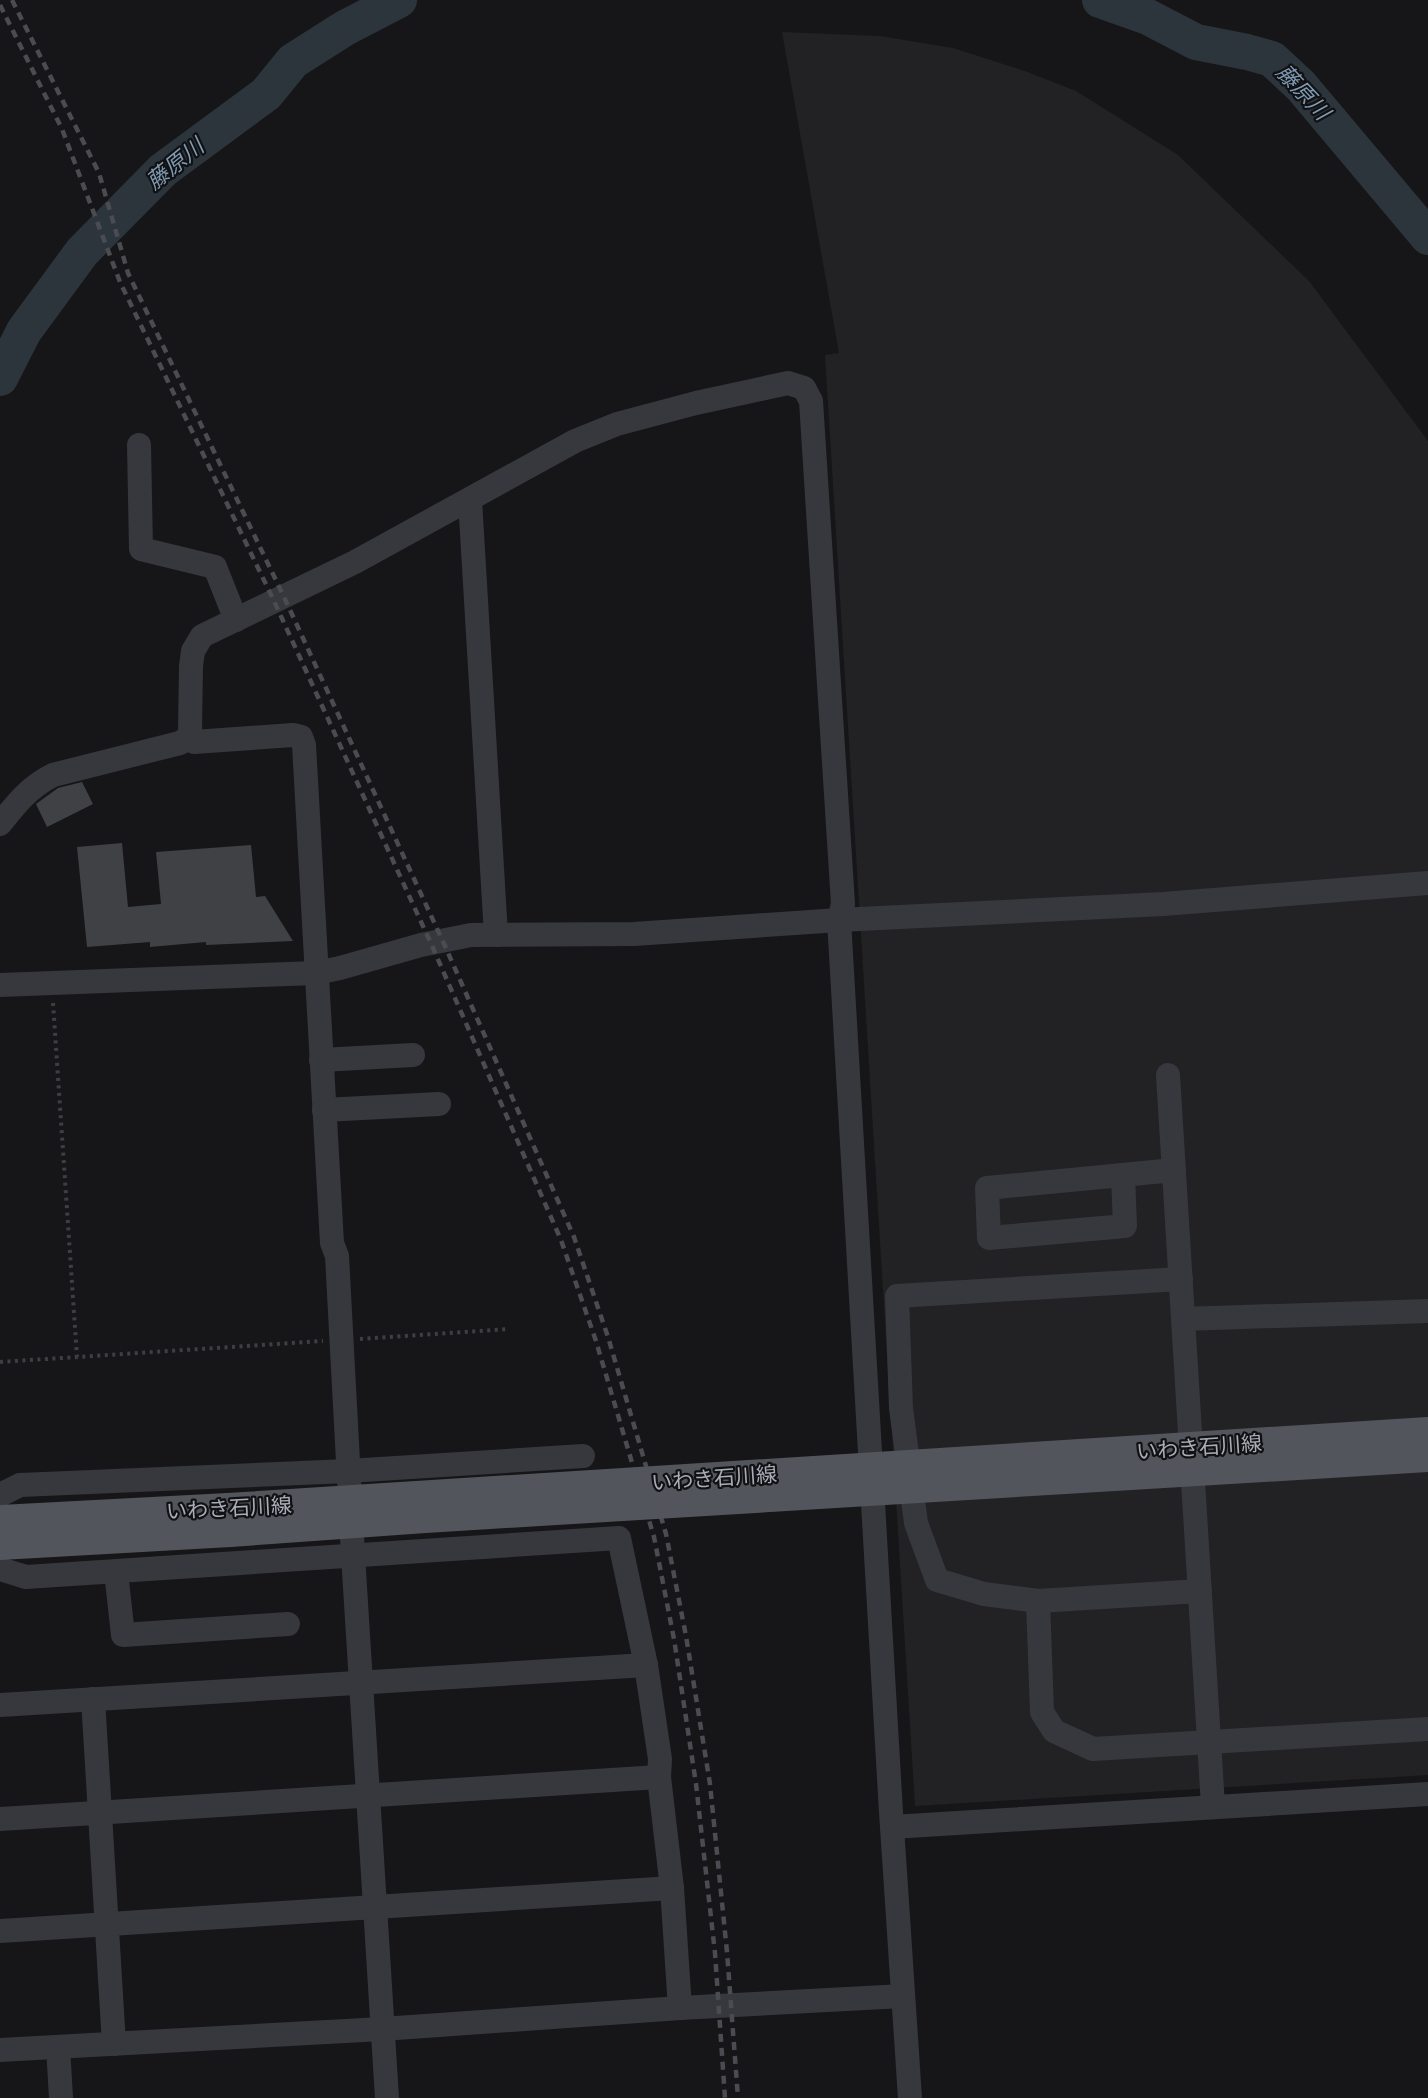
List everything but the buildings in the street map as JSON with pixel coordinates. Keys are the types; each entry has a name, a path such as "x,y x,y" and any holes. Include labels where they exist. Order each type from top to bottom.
{"main road":[{"name":"いわき石川線","path":"0,1545 229,1520 1428,1432"},
{"name":"いわき石川線","path":"0,1520 425,1518 1428,1457"}],"street":[{"path":"0,824 26,792 53,775 180,743 188,738 193,651 202,636 355,562 575,441 617,424 696,403 788,383 804,388 811,401 843,904 839,920 910,2098"},
{"path":"139,445 141,549 215,567 236,620"},
{"path":"470,500 496,935"},
{"path":"188,738 194,742 293,735 301,737 304,746 332,1243 337,1256 387,2098"},
{"path":"0,985 316,973 421,945 471,935 634,934 839,920 1163,904 1428,883"},
{"path":"321,1060 413,1055"},
{"path":"1168,1075 1213,1806"},
{"path":"324,1110 439,1104"},
{"path":"1122,1175 1125,1226 989,1238 987,1188 1122,1175 1174,1170"},
{"path":"1181,1279 897,1296 901,1408 916,1523 937,1580 984,1594 1038,1601 1200,1591"},
{"path":"1183,1319 1428,1311"},
{"path":"0,1495 20,1485 348,1471 583,1456"},
{"path":"0,1569 26,1577 619,1538 646,1665 660,1759 659,1777 672,1888 680,2008"},
{"path":"116,1572 123,1635 288,1624"},
{"path":"1038,1601 1042,1712 1054,1731 1092,1749 1428,1729"},
{"path":"0,1705 646,1665"},
{"path":"93,1699 114,2044"},
{"path":"0,1819 659,1777"},
{"path":"892,1827 1428,1794"},
{"path":"0,1931 672,1888"},
{"path":"0,2050 382,2029 680,2008 903,1996"},
{"path":"58,2047 61,2098"}],"path":[{"path":"51,984 77,1358"},
{"path":"0,1362 508,1329"}],"shaded area":[{"path":"782,32 880,36 953,48 1025,71 1076,91 1178,155 1309,281 1428,441 1428,1775 915,1806 825,355 839,353"}],"waterway":[{"name":"藤原川","path":"0,378 24,331 82,252 163,170 266,94 293,61 345,28 399,0"},
{"name":"藤原川","path":"1100,0 1148,17 1196,42 1272,59 1301,86 1428,237"}],"railway":[{"path":"12,0 99,173 128,273 284,597 445,946 574,1237 608,1337 666,1534 686,1636 710,1784 727,1952 738,2098"},
{"path":"0,5 62,129 120,282 274,601 433,948 561,1240 596,1341 654,1537 674,1639 696,1784 715,1953 725,2098"}]}
